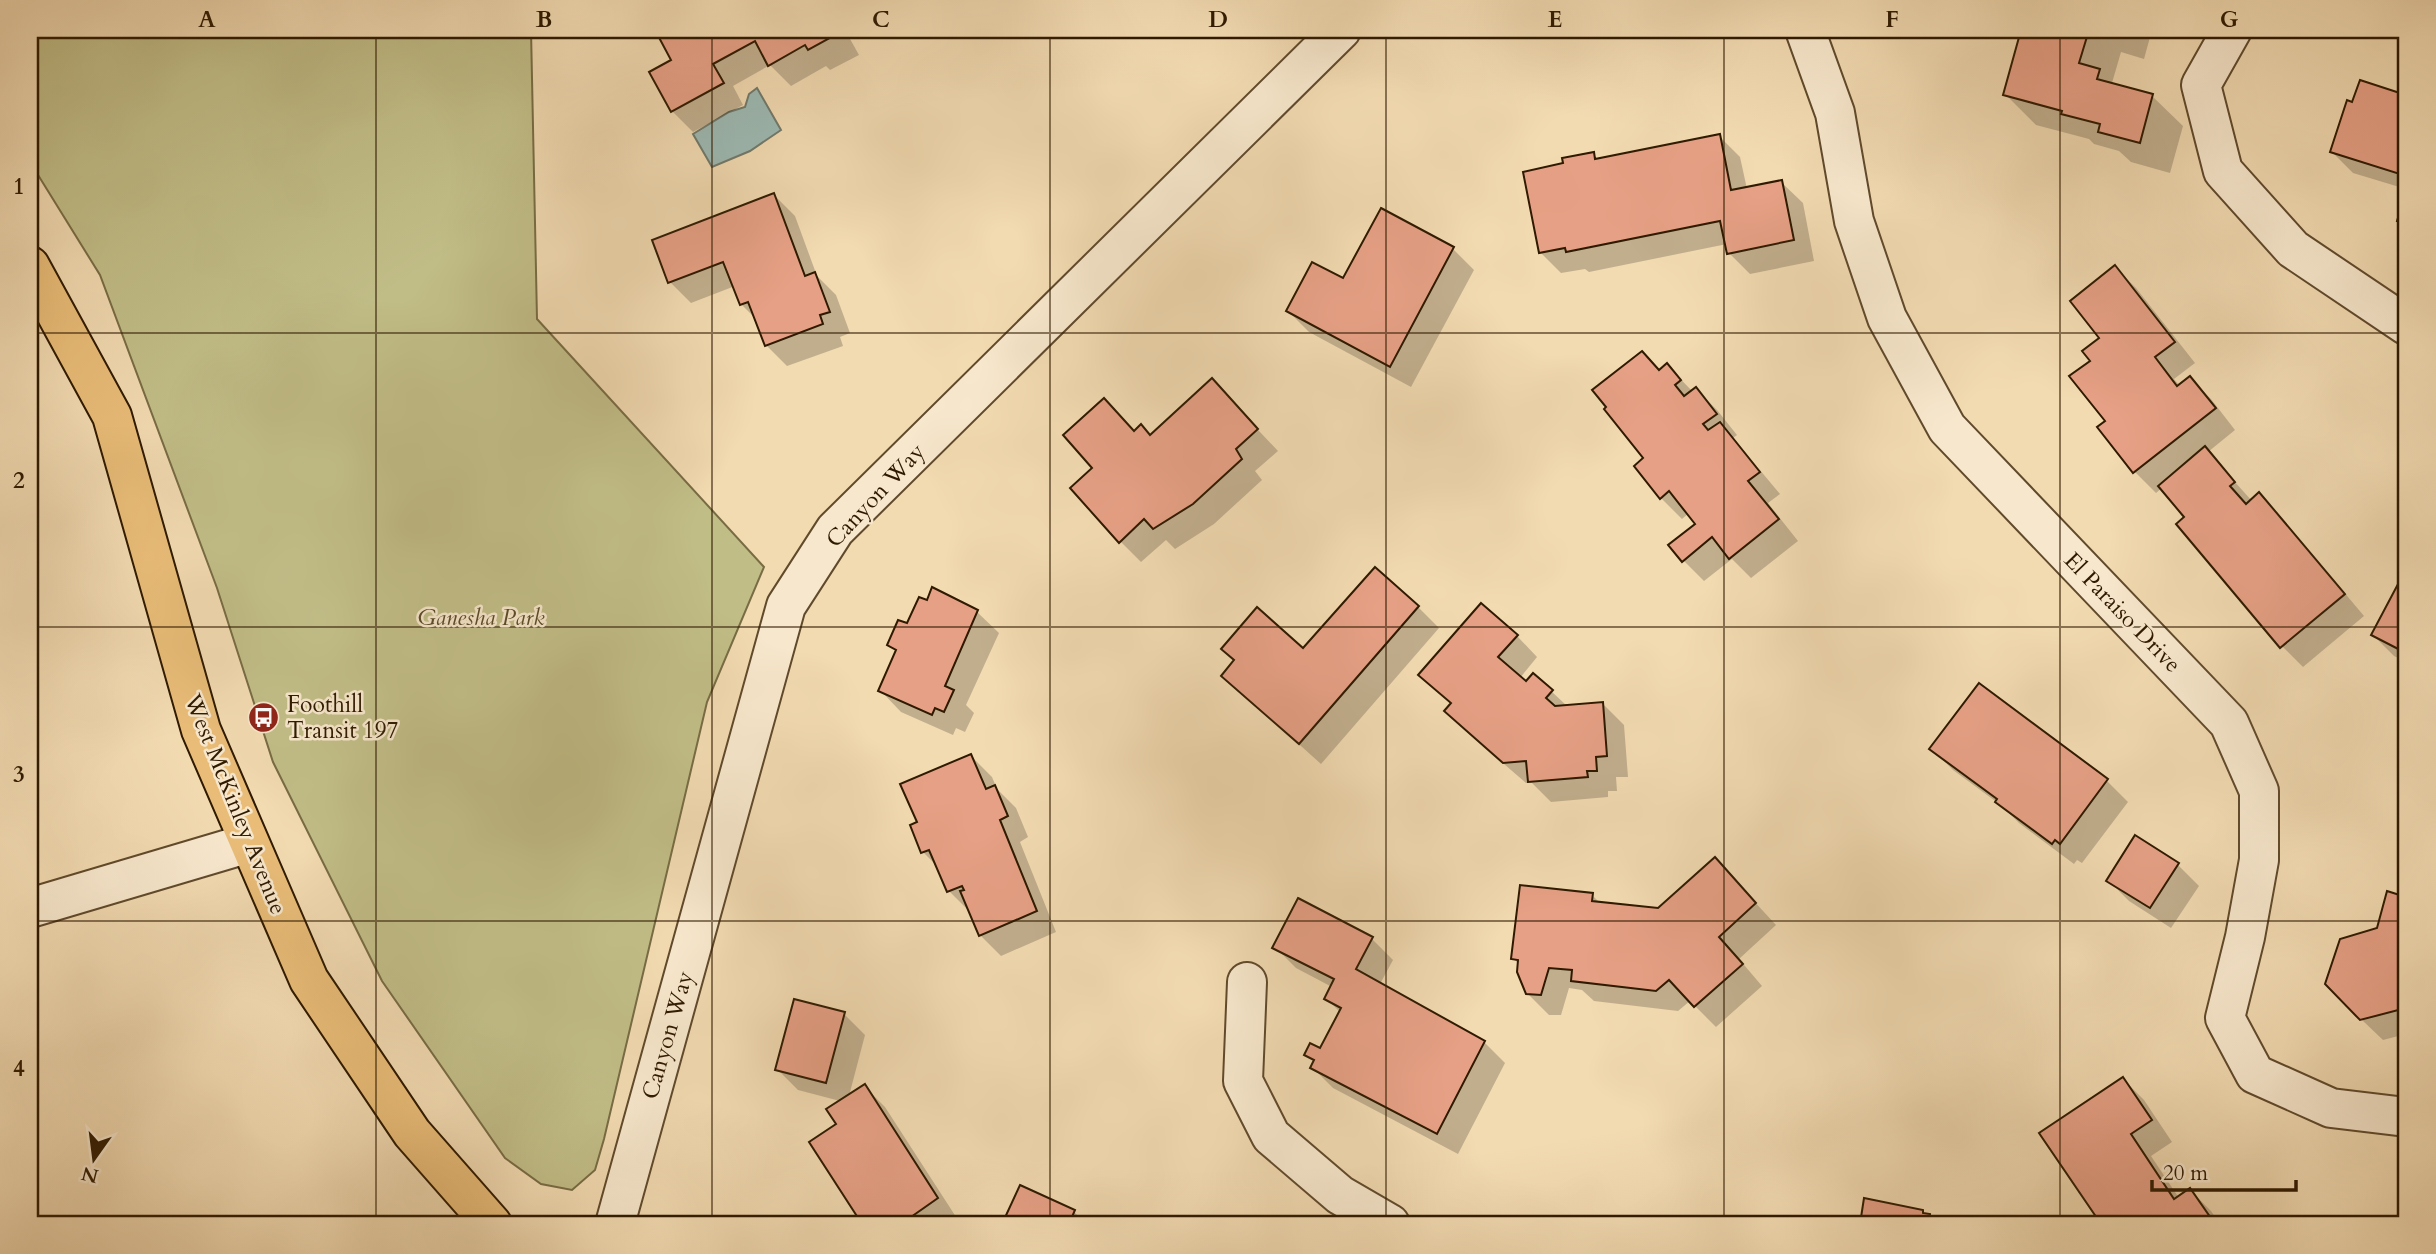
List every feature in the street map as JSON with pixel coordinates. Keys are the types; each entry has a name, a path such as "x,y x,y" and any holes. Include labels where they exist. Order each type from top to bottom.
{"main road":[{"name":"West McKinley Avenue","path":"30,266 113,415 201,730 309,980 412,1133 492,1224"}],"street":[{"name":"Canyon Way","path":"615,1224 786,606 835,530 1341,30"},
{"name":"El Paraiso Drive","path":"1805,30 1835,113 1854,220 1887,318 1947,428 2229,723 2259,791 2259,860 2245,937 2225,1018 2255,1074 2331,1108 2406,1117"},
{"path":"2232,30 2202,85 2223,172 2293,249 2406,326"},
{"path":"30,908 249,843"},
{"path":"1247,982 1242,1081 1271,1136 1340,1195 1390,1224"}],"green space":[{"name":"Ganesha Park","path":"30,30 531,30 537,319 764,567 707,702 595,1170 572,1190 541,1184 505,1158 382,981 273,762 217,588 100,275 30,162"}],"water":[{"path":"757,88 781,130 750,151 712,167 693,134 729,112 745,107 749,94"}],"building":[{"path":"655,30 837,30 839,33 808,50 805,45 768,66 755,41 713,64 724,83 671,112 649,72 671,60"},
{"path":"2021,30 2089,30 2079,63 2100,69 2097,79 2153,94 2140,143 2098,132 2100,124 2003,95"},
{"path":"2360,80 2406,95 2406,176 2330,152 2347,100 2352,102"},
{"path":"1720,134 1731,190 1782,180 1794,240 1727,254 1720,221 1566,252 1565,248 1539,253 1523,172 1563,163 1562,158 1594,152 1595,159"},
{"path":"2406,191 2406,224 2397,221"},
{"path":"774,193 805,276 815,272 830,312 820,315 823,324 765,346 748,302 740,305 723,262 668,283 652,240"},
{"path":"1381,208 1454,247 1390,367 1286,311 1312,262 1343,278"},
{"path":"2115,265 2175,342 2155,357 2177,386 2190,376 2216,408 2133,473 2097,427 2105,421 2069,376 2090,361 2082,351 2099,338 2070,301"},
{"path":"1642,351 1659,370 1667,363 1681,380 1675,385 1684,396 1696,387 1717,414 1703,424 1708,430 1720,422 1760,472 1748,481 1779,519 1729,559 1712,537 1682,562 1668,545 1695,524 1669,491 1660,499 1634,466 1643,458 1592,390"},
{"path":"1212,378 1258,429 1236,449 1242,459 1193,504 1153,529 1144,519 1119,543 1070,488 1092,468 1063,435 1104,398 1134,431 1141,424 1150,435"},
{"path":"2205,446 2235,482 2230,486 2246,504 2259,492 2345,594 2280,648 2176,524 2184,517 2158,486"},
{"path":"1375,567 1419,606 1299,744 1221,676 1234,660 1221,649 1257,607 1303,648"},
{"path":"2406,569 2406,653 2371,635"},
{"path":"932,587 978,610 945,686 954,690 944,712 935,708 932,715 878,691 896,650 887,645 898,620 907,623 919,597 927,600"},
{"path":"1481,603 1518,635 1498,657 1526,681 1533,673 1553,690 1546,698 1555,706 1603,702 1607,756 1596,757 1597,771 1587,771 1588,777 1528,782 1526,761 1503,763 1444,711 1451,703 1418,675"},
{"path":"1979,683 2108,779 2060,844 2055,840 2052,844 1929,749"},
{"path":"971,754 986,789 995,785 1008,816 1000,820 1037,911 979,936 960,891 964,890 962,886 947,892 929,850 921,853 910,825 917,822 900,784"},
{"path":"2135,835 2179,863 2150,908 2106,881"},
{"path":"1715,857 1756,903 1719,937 1743,964 1694,1007 1669,980 1656,991 1571,981 1572,970 1549,968 1541,995 1526,994 1517,972 1518,960 1511,959 1520,885 1593,893 1592,901 1658,908"},
{"path":"2387,891 2406,897 2406,1008 2360,1020 2325,984 2340,939 2377,928"},
{"path":"1298,898 1373,937 1356,969 1485,1041 1437,1134 1310,1068 1314,1060 1304,1055 1310,1043 1320,1048 1341,1008 1324,999 1334,979 1272,948"},
{"path":"794,999 845,1012 826,1083 775,1070"},
{"path":"2123,1077 2152,1120 2131,1134 2174,1199 2190,1188 2215,1224 2101,1224 2039,1133"},
{"path":"865,1084 938,1198 911,1217 915,1224 862,1224 809,1142 836,1124 826,1109"},
{"path":"1020,1185 1075,1210 1069,1224 1002,1224"},
{"path":"1864,1198 1923,1210 1923,1213 1930,1214 1929,1224 1860,1224"}],"place":[{"name":"Foothill Transit 197","path":"264,717"}]}
